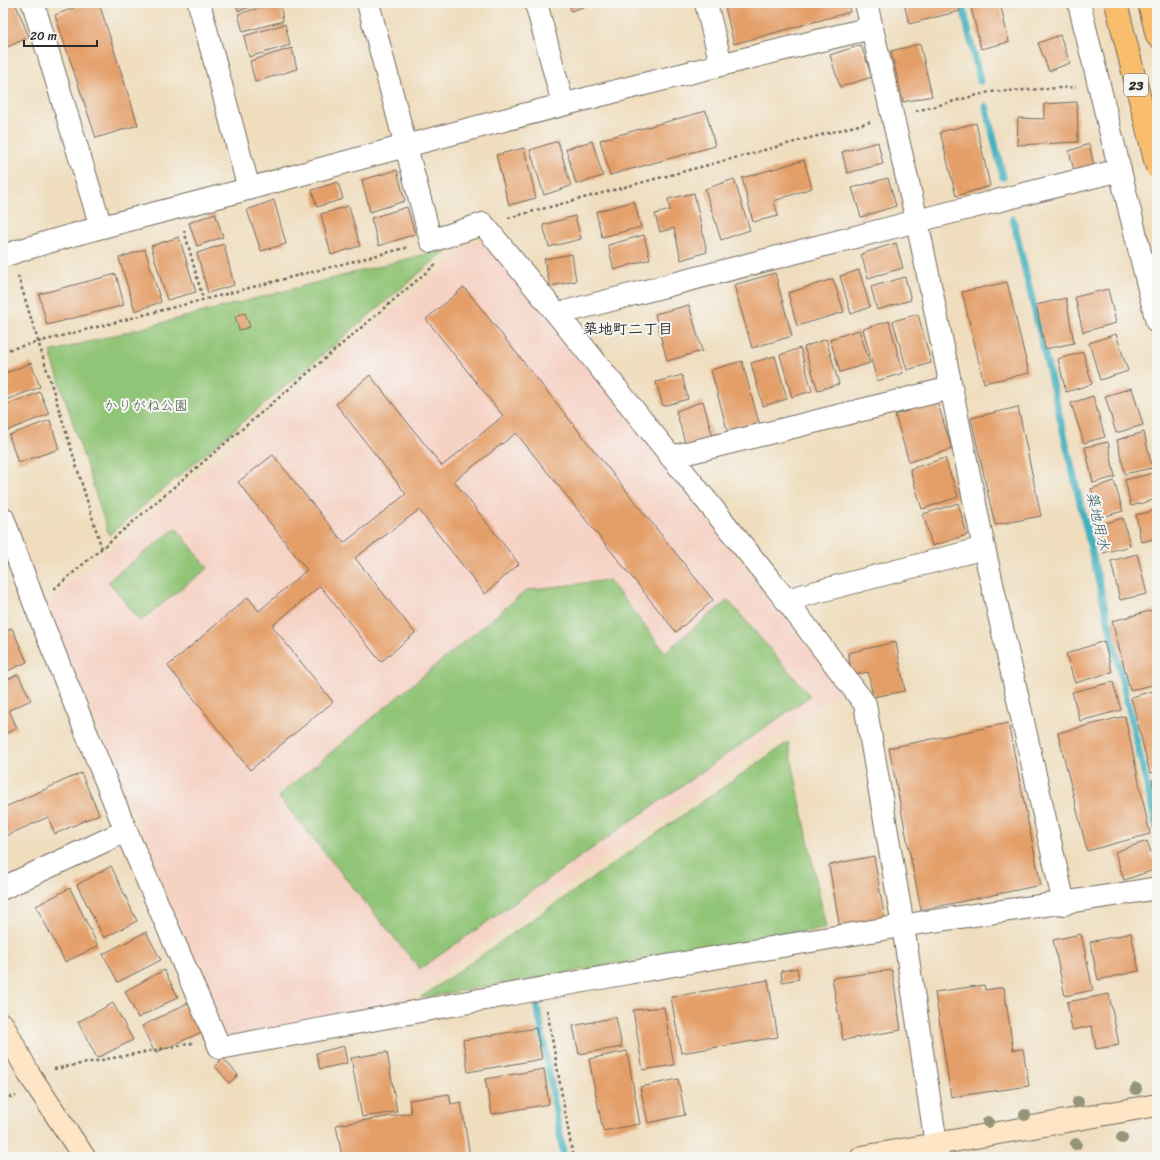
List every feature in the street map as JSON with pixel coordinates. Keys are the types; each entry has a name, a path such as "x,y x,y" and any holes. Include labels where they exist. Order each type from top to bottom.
{"highway":[{"name":"23","path":"1116,3 1157,168"},
{"path":"1148,3 1157,36"}],"street":[{"path":"33,3 101,227"},
{"path":"199,3 249,189"},
{"path":"368,3 405,145 436,251 483,224 786,600 865,704 903,926 937,1150"},
{"path":"536,3 563,104"},
{"path":"706,3 721,64"},
{"path":"866,3 917,220 984,548 1064,904"},
{"path":"1079,3 1157,322"},
{"path":"7,254 101,227 249,189 405,145 721,64 871,28"},
{"path":"557,314 917,220 1120,170"},
{"path":"671,457 951,388"},
{"path":"3,518 34,606 126,831 217,1038 220,1048 544,988 903,926 1064,904 1157,888"},
{"path":"786,600 984,548"},
{"path":"3,888 126,831"},
{"path":"3,1025 29,1074 84,1157"},
{"path":"862,1157 937,1150 1157,1105"}],"path":[{"path":"483,224 989,92 1099,85"},
{"path":"178,208 203,299"},
{"path":"3,351 203,299 436,251"},
{"path":"34,606 102,549 436,251"},
{"path":"7,254 38,342 102,549"},
{"path":"544,988 573,1157"},
{"path":"29,1074 217,1038"}],"shaded area":[{"path":"483,234 842,690 392,1009 226,1036 47,603"}],"green space":[{"name":"かりがね公園","path":"449,248 109,535 50,352"},
{"path":"176,528 208,568 140,621 108,581"},
{"path":"609,580 665,652 728,600 810,696 420,969 278,796 527,590"},
{"path":"788,742 826,928 420,998"}],"building":[{"path":"3,3 15,3 29,37 3,49"},
{"path":"87,3 99,3 138,125 96,138 55,15"},
{"path":"236,3 263,3 238,11"},
{"path":"280,3 283,21 243,32 238,14"},
{"path":"569,3 595,3 571,11"},
{"path":"724,3 848,3 850,12 734,44"},
{"path":"904,3 958,3 960,11 909,24"},
{"path":"970,3 1000,3 1009,42 981,49"},
{"path":"285,24 290,45 249,57 244,36"},
{"path":"1060,35 1070,63 1049,71 1038,43"},
{"path":"920,44 932,96 903,102 891,51"},
{"path":"861,45 872,77 840,87 830,55"},
{"path":"292,48 297,69 255,82 250,61"},
{"path":"1077,102 1078,142 1017,145 1018,118 1044,119 1044,104"},
{"path":"706,111 715,146 610,175 600,140"},
{"path":"976,123 990,186 956,196 940,132"},
{"path":"558,141 571,186 544,195 530,150"},
{"path":"592,141 603,176 576,184 566,149"},
{"path":"878,142 883,164 847,173 842,152"},
{"path":"1089,144 1095,170 1075,175 1069,151"},
{"path":"524,148 536,198 509,205 496,155"},
{"path":"804,160 812,188 774,201 778,216 753,222 742,178"},
{"path":"397,170 405,201 370,212 362,180"},
{"path":"888,178 896,206 861,217 852,188"},
{"path":"734,179 750,230 721,240 705,189"},
{"path":"338,182 343,199 317,207 312,190"},
{"path":"694,193 707,252 681,260 674,228 660,232 655,214 670,210 668,199"},
{"path":"274,200 286,244 261,251 247,210"},
{"path":"634,201 641,227 602,237 596,212"},
{"path":"349,206 360,246 331,255 321,214"},
{"path":"407,207 415,234 379,246 371,218"},
{"path":"215,213 223,237 197,246 189,223"},
{"path":"575,216 581,239 549,247 543,225"},
{"path":"644,235 650,259 614,270 608,245"},
{"path":"179,237 196,292 167,300 151,246"},
{"path":"896,243 903,268 868,278 861,254"},
{"path":"224,244 234,285 208,293 197,253"},
{"path":"145,249 161,302 135,311 119,258"},
{"path":"572,254 576,281 550,286 544,259"},
{"path":"859,270 870,307 851,314 840,276"},
{"path":"775,273 792,336 752,348 734,285"},
{"path":"116,274 124,305 47,325 39,294"},
{"path":"905,277 911,300 877,310 871,287"},
{"path":"833,279 844,312 797,326 788,293"},
{"path":"1007,282 1029,373 984,383 962,292"},
{"path":"464,287 713,600 676,632 516,433 454,481 519,564 485,594 419,510 355,558 415,633 381,662 320,586 272,626 333,702 250,770 168,666 248,597 259,611 307,570 238,482 273,455 344,543 406,494 336,404 370,375 442,466 503,416 426,319"},
{"path":"1108,289 1116,323 1083,332 1075,297"},
{"path":"1066,298 1074,343 1045,349 1036,305"},
{"path":"689,305 702,351 667,361 655,314"},
{"path":"245,313 250,327 239,330 235,316"},
{"path":"918,314 931,363 907,370 893,321"},
{"path":"889,321 903,373 877,381 863,329"},
{"path":"859,330 870,363 840,372 830,339"},
{"path":"1116,334 1128,371 1100,380 1089,343"},
{"path":"826,339 839,384 818,390 804,347"},
{"path":"800,348 812,391 792,397 780,355"},
{"path":"1083,352 1092,384 1066,392 1058,359"},
{"path":"775,356 787,399 763,406 751,363"},
{"path":"742,361 759,423 728,433 711,370"},
{"path":"31,363 40,387 3,401 3,374"},
{"path":"682,375 688,399 663,406 656,382"},
{"path":"1132,388 1143,425 1116,433 1105,396"},
{"path":"40,392 49,414 6,431 3,422 3,406"},
{"path":"1093,396 1105,437 1084,443 1071,403"},
{"path":"703,401 714,441 687,449 676,411"},
{"path":"937,401 952,449 909,462 895,415"},
{"path":"1018,407 1041,516 995,525 971,418"},
{"path":"50,420 59,449 18,463 9,435"},
{"path":"1144,432 1152,468 1125,474 1117,440"},
{"path":"1108,442 1115,477 1093,483 1085,447"},
{"path":"945,458 958,497 922,509 910,469"},
{"path":"1153,473 1157,489 1157,499 1131,506 1125,480"},
{"path":"1114,481 1123,511 1099,518 1091,489"},
{"path":"958,503 967,535 932,546 923,514"},
{"path":"1157,510 1157,538 1141,542 1136,515"},
{"path":"1123,518 1130,546 1103,553 1096,526"},
{"path":"1137,554 1147,594 1120,600 1111,561"},
{"path":"1157,609 1157,684 1130,690 1112,621"},
{"path":"12,628 27,662 3,673 3,633"},
{"path":"1104,641 1112,672 1075,683 1066,654"},
{"path":"896,642 905,691 873,697 868,672 852,675 848,653"},
{"path":"18,674 31,700 9,710 17,728 3,735 3,682"},
{"path":"1113,682 1121,710 1080,721 1072,692"},
{"path":"1157,690 1157,772 1150,773 1131,697"},
{"path":"1125,716 1150,834 1087,851 1058,733"},
{"path":"1008,723 1041,885 921,910 889,748"},
{"path":"81,773 99,814 55,834 48,817 3,837 3,808"},
{"path":"1157,778 1157,800 1156,800 1152,780"},
{"path":"1147,841 1157,869 1124,880 1115,852"},
{"path":"874,856 885,921 840,929 829,865"},
{"path":"111,866 137,921 104,938 77,885"},
{"path":"70,888 98,946 65,962 36,906"},
{"path":"146,932 161,960 118,982 103,954"},
{"path":"1131,933 1139,971 1098,980 1090,942"},
{"path":"1081,934 1093,990 1065,996 1053,940"},
{"path":"797,968 799,979 782,982 781,971"},
{"path":"164,970 178,997 138,1018 125,991"},
{"path":"892,970 901,1030 843,1040 832,978"},
{"path":"768,980 778,1037 681,1053 671,997"},
{"path":"984,985 985,990 1004,987 1013,1050 1023,1049 1029,1086 951,1097 935,992"},
{"path":"1109,994 1119,1045 1096,1049 1092,1026 1072,1030 1067,1002"},
{"path":"190,1002 204,1031 155,1053 142,1026"},
{"path":"113,1003 133,1040 97,1058 78,1022"},
{"path":"664,1007 674,1065 643,1070 633,1010"},
{"path":"616,1017 622,1047 579,1054 573,1026"},
{"path":"536,1028 542,1059 468,1072 463,1040"},
{"path":"344,1046 347,1063 320,1069 316,1053"},
{"path":"627,1051 640,1124 603,1131 589,1059"},
{"path":"387,1052 397,1112 362,1117 351,1058"},
{"path":"223,1058 238,1075 229,1083 215,1066"},
{"path":"544,1069 549,1104 492,1114 485,1079"},
{"path":"678,1079 685,1115 648,1123 640,1087"},
{"path":"449,1094 451,1104 461,1102 470,1157 342,1157 336,1125 411,1113 409,1100"}],"waterway":[{"name":"築地用水","path":"962,3 980,81"},
{"name":"築地用水","path":"986,106 1003,177"},
{"name":"築地用水","path":"1013,219 1157,828"},
{"path":"537,1004 564,1157"}],"district":[{"name":"築地町二丁目","path":"628,329"}]}
